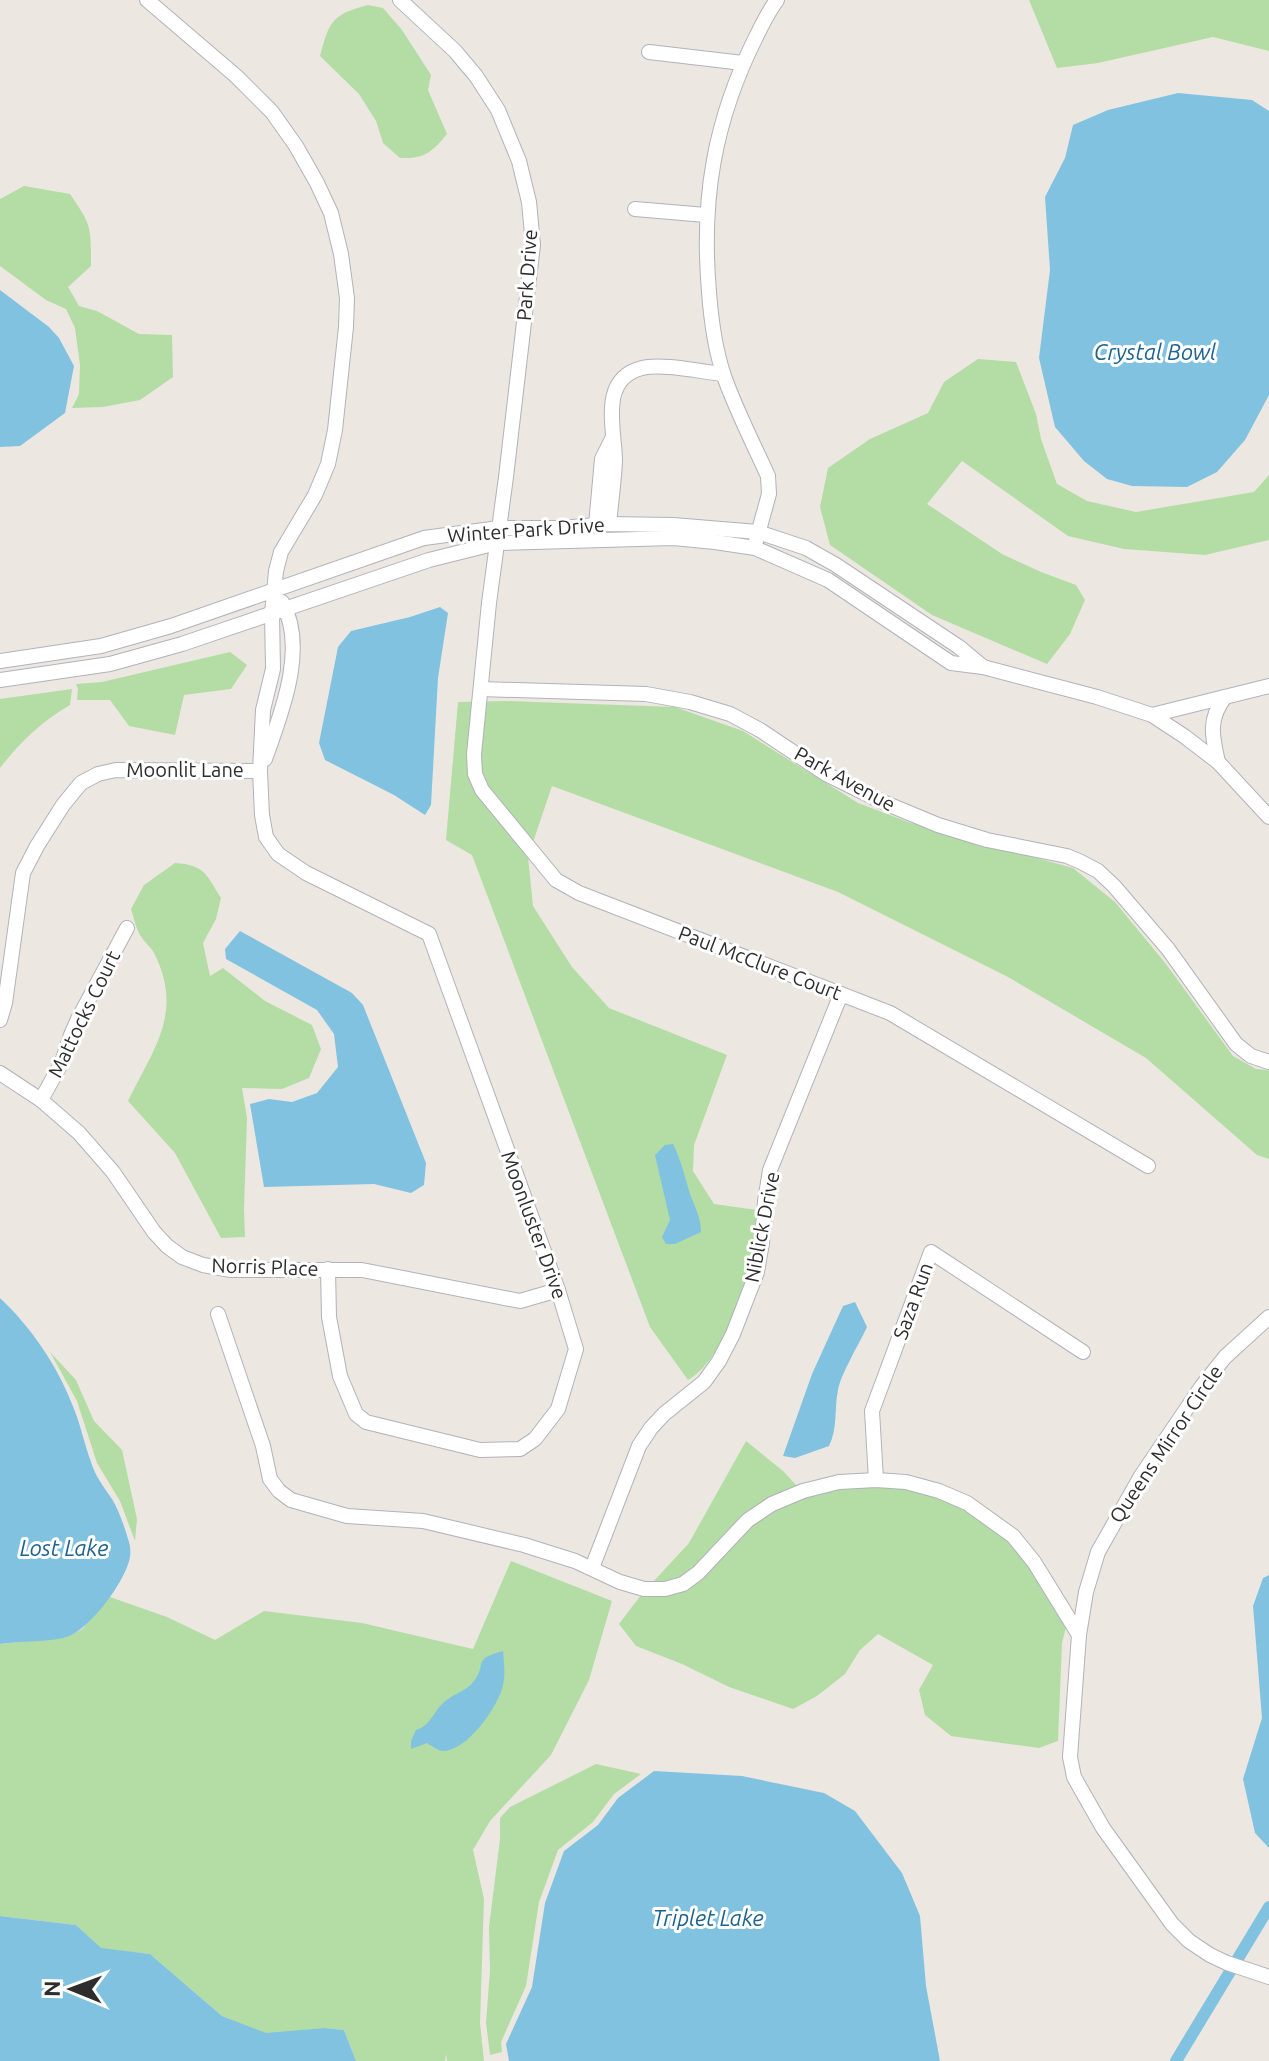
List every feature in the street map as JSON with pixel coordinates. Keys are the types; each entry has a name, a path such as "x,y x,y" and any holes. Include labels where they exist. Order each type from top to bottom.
{"street":[{"path":"147,0 236,76 272,112 317,183 331,213 341,254 347,298 335,430 328,464 315,495 281,552 275,591 279,611"},
{"name":"Park Drive","path":"400,0 455,51 498,110 519,161 529,202 533,245 498,536"},
{"path":"755,548 769,494 768,476 723,374 711,319 706,215 712,167 723,119 743,63 777,0"},
{"path":"649,52 743,63"},
{"path":"635,209 706,215"},
{"path":"603,524 602,459 612,438 611,409 621,381 639,369 652,367 723,374"},
{"name":"Winter Park Drive","path":"0,680 110,664 182,644 498,536 603,524 673,525 758,532 806,548 959,647 983,667"},
{"path":"481,689 498,536"},
{"name":"Winter Park Drive","path":"0,661 101,646 171,626 424,538 673,538 755,548 828,580 951,663 983,667 1152,715 1218,762 1269,817"},
{"name":"Moonluster Drive","path":"279,611 273,669 263,710 260,771 266,837 278,854 306,873 429,934 558,1290 576,1349 558,1409 535,1439 520,1449 480,1450 366,1422 356,1414 340,1376 329,1317 328,1269"},
{"name":"Moonluster Drive","path":"260,771 281,716 290,675 292,626 279,611"},
{"path":"273,669 290,675"},
{"path":"1152,715 1269,686"},
{"name":"Paul McClure Court","path":"481,689 474,754 475,774 482,790 556,880 579,893 890,1013 1148,1166"},
{"name":"Park Avenue","path":"481,689 646,694 690,702 740,719 826,774 938,825 1081,862 1098,871 1114,886 1168,949 1236,1044 1251,1056 1269,1062"},
{"path":"1218,762 1212,739 1213,721 1217,707 1225,697"},
{"name":"Moonlit Lane","path":"0,1020 23,873 37,846 81,783 98,774 116,770 260,771"},
{"name":"Mattocks Court","path":"41,1100 62,1062 78,1019 127,928"},
{"name":"Niblick Drive","path":"592,1568 639,1446 664,1414 704,1382 733,1334 757,1272 770,1170 841,994"},
{"name":"Norris Place","path":"0,1073 41,1100 79,1133 113,1172 154,1232 182,1257 231,1270 362,1270 520,1301 558,1290"},
{"name":"Saza Run","path":"876,1480 872,1411 931,1252 1083,1352"},
{"path":"218,1314 263,1446 270,1479 291,1500 347,1516 423,1521 524,1545 592,1568 620,1582 644,1589 665,1589 683,1584 698,1573 748,1520 772,1504 803,1491 839,1482 906,1482 967,1503 1013,1536 1034,1562 1079,1635"},
{"name":"Queens Mirror Circle","path":"1269,1317 1225,1357 1202,1386 1134,1487 1098,1552 1086,1592 1079,1635 1070,1757 1074,1777 1103,1828 1172,1924 1189,1941 1227,1963 1269,1977"}],"green space":[{"path":"1029,0 1269,0 1269,51 1213,37 1098,63 1057,68"},
{"path":"368,5 383,8 402,30 431,75 428,90 447,134 422,156 400,158 383,143 376,121 359,94 320,56 334,21 347,12"},
{"path":"24,186 70,194 83,213 90,235 91,266 68,287 79,306 97,311 139,334 172,335 173,377 140,400 103,407 72,408 79,394 80,365 75,328 66,309 46,300 0,266 0,199"},
{"path":"978,359 1016,362 1057,484 1087,501 1136,512 1254,492 1269,475 1269,540 1205,555 1124,549 1068,536 962,461 927,504 1002,554 1076,585 1085,600 1070,634 1047,664 932,615 830,545 820,507 828,468 870,439 928,413 944,382"},
{"path":"230,652 247,665 231,689 184,695 175,735 129,726 110,700 77,700 76,684 102,682"},
{"path":"72,689 70,705 32,733 0,768 0,699"},
{"path":"458,702 675,707 743,731 858,803 911,823 1073,868 1115,902 1166,964 1233,1056 1256,1069 1269,1070 1269,1159 1257,1155 1146,1058 1008,977 838,892 552,786 528,857 533,906 572,967 609,1008 727,1055 694,1145 693,1171 714,1204 757,1210 757,1242 742,1297 723,1338 700,1371 688,1380 650,1327 472,855 446,840"},
{"path":"175,863 193,866 204,872 221,898 216,919 203,943 210,976 223,968 265,1001 312,1025 321,1049 309,1078 282,1089 242,1088 247,1118 245,1237 221,1238 175,1153 128,1101 156,1046 166,1012 163,974 154,953 140,935 131,909 144,885"},
{"path":"50,1352 76,1380 94,1421 122,1450 137,1519 135,1541 120,1501 97,1463 77,1401"},
{"path":"746,1441 797,1486 800,1485 679,1579 652,1583 689,1543"},
{"path":"876,1486 929,1495 962,1508 993,1527 1024,1558 1066,1627 1062,1643 1058,1741 1039,1748 951,1736 925,1715 919,1690 933,1665 878,1634 860,1650 845,1674 817,1696 793,1709 729,1687 636,1646 619,1624 641,1595 665,1595 732,1539 774,1510 824,1492"},
{"path":"511,1561 612,1601 589,1680 551,1755 490,1821 473,1850 484,1899 480,2023 484,2061 447,2061 446,2054 445,2061 356,2061 344,2030 324,2028 266,2034 222,2016 150,1954 101,1949 76,1925 0,1916 0,1644 67,1637 82,1629 110,1597 167,1617 215,1640 264,1611 362,1623 473,1649"},
{"path":"596,1764 641,1774 614,1794 593,1822 558,1850 539,1902 526,1986 501,2042 502,2052 490,2055 486,2023 489,1927 500,1818 510,1807"}],"water":[{"name":"Crystal Bowl","path":"1178,93 1252,100 1269,111 1269,395 1245,440 1217,472 1187,487 1132,486 1107,479 1084,461 1055,427 1039,358 1050,270 1045,197 1065,158 1073,125 1108,110"},
{"path":"0,290 49,327 59,338 74,366 65,413 20,446 0,447"},
{"path":"440,607 448,613 438,678 431,805 425,815 394,795 325,760 319,743 338,647 351,631"},
{"path":"240,931 352,993 363,1005 426,1163 424,1185 411,1193 374,1184 264,1187 250,1104 269,1099 292,1102 317,1093 338,1067 334,1034 317,1010 226,959 225,949"},
{"path":"673,1144 699,1217 701,1232 675,1244 666,1244 662,1237 670,1220 655,1155 665,1145"},
{"name":"Lost Lake","path":"0,1298 32,1334 59,1375 75,1411 95,1472 112,1499 129,1543 127,1567 114,1591 86,1624 60,1639 0,1644"},
{"path":"855,1302 867,1327 840,1384 834,1432 829,1446 795,1458 783,1456 812,1374 843,1306"},
{"path":"1269,1575 1269,1848 1255,1833 1243,1779 1262,1718 1253,1606 1263,1578"},
{"path":"503,1651 502,1689 494,1707 471,1736 453,1749 444,1751 427,1743 411,1749 416,1730 428,1722 447,1700 471,1684 478,1675 483,1659"},
{"name":"Triplet Lake","path":"654,1771 742,1776 824,1793 855,1811 902,1873 920,1916 926,1986 940,2061 509,2061 506,2044 532,1987 545,1903 564,1851 598,1825 618,1798"},
{"path":"0,1916 76,1925 101,1948 150,1954 222,2016 266,2033 324,2028 344,2030 356,2061 0,2061"}],"waterway":[{"path":"1176,2061 1269,1907"}]}
